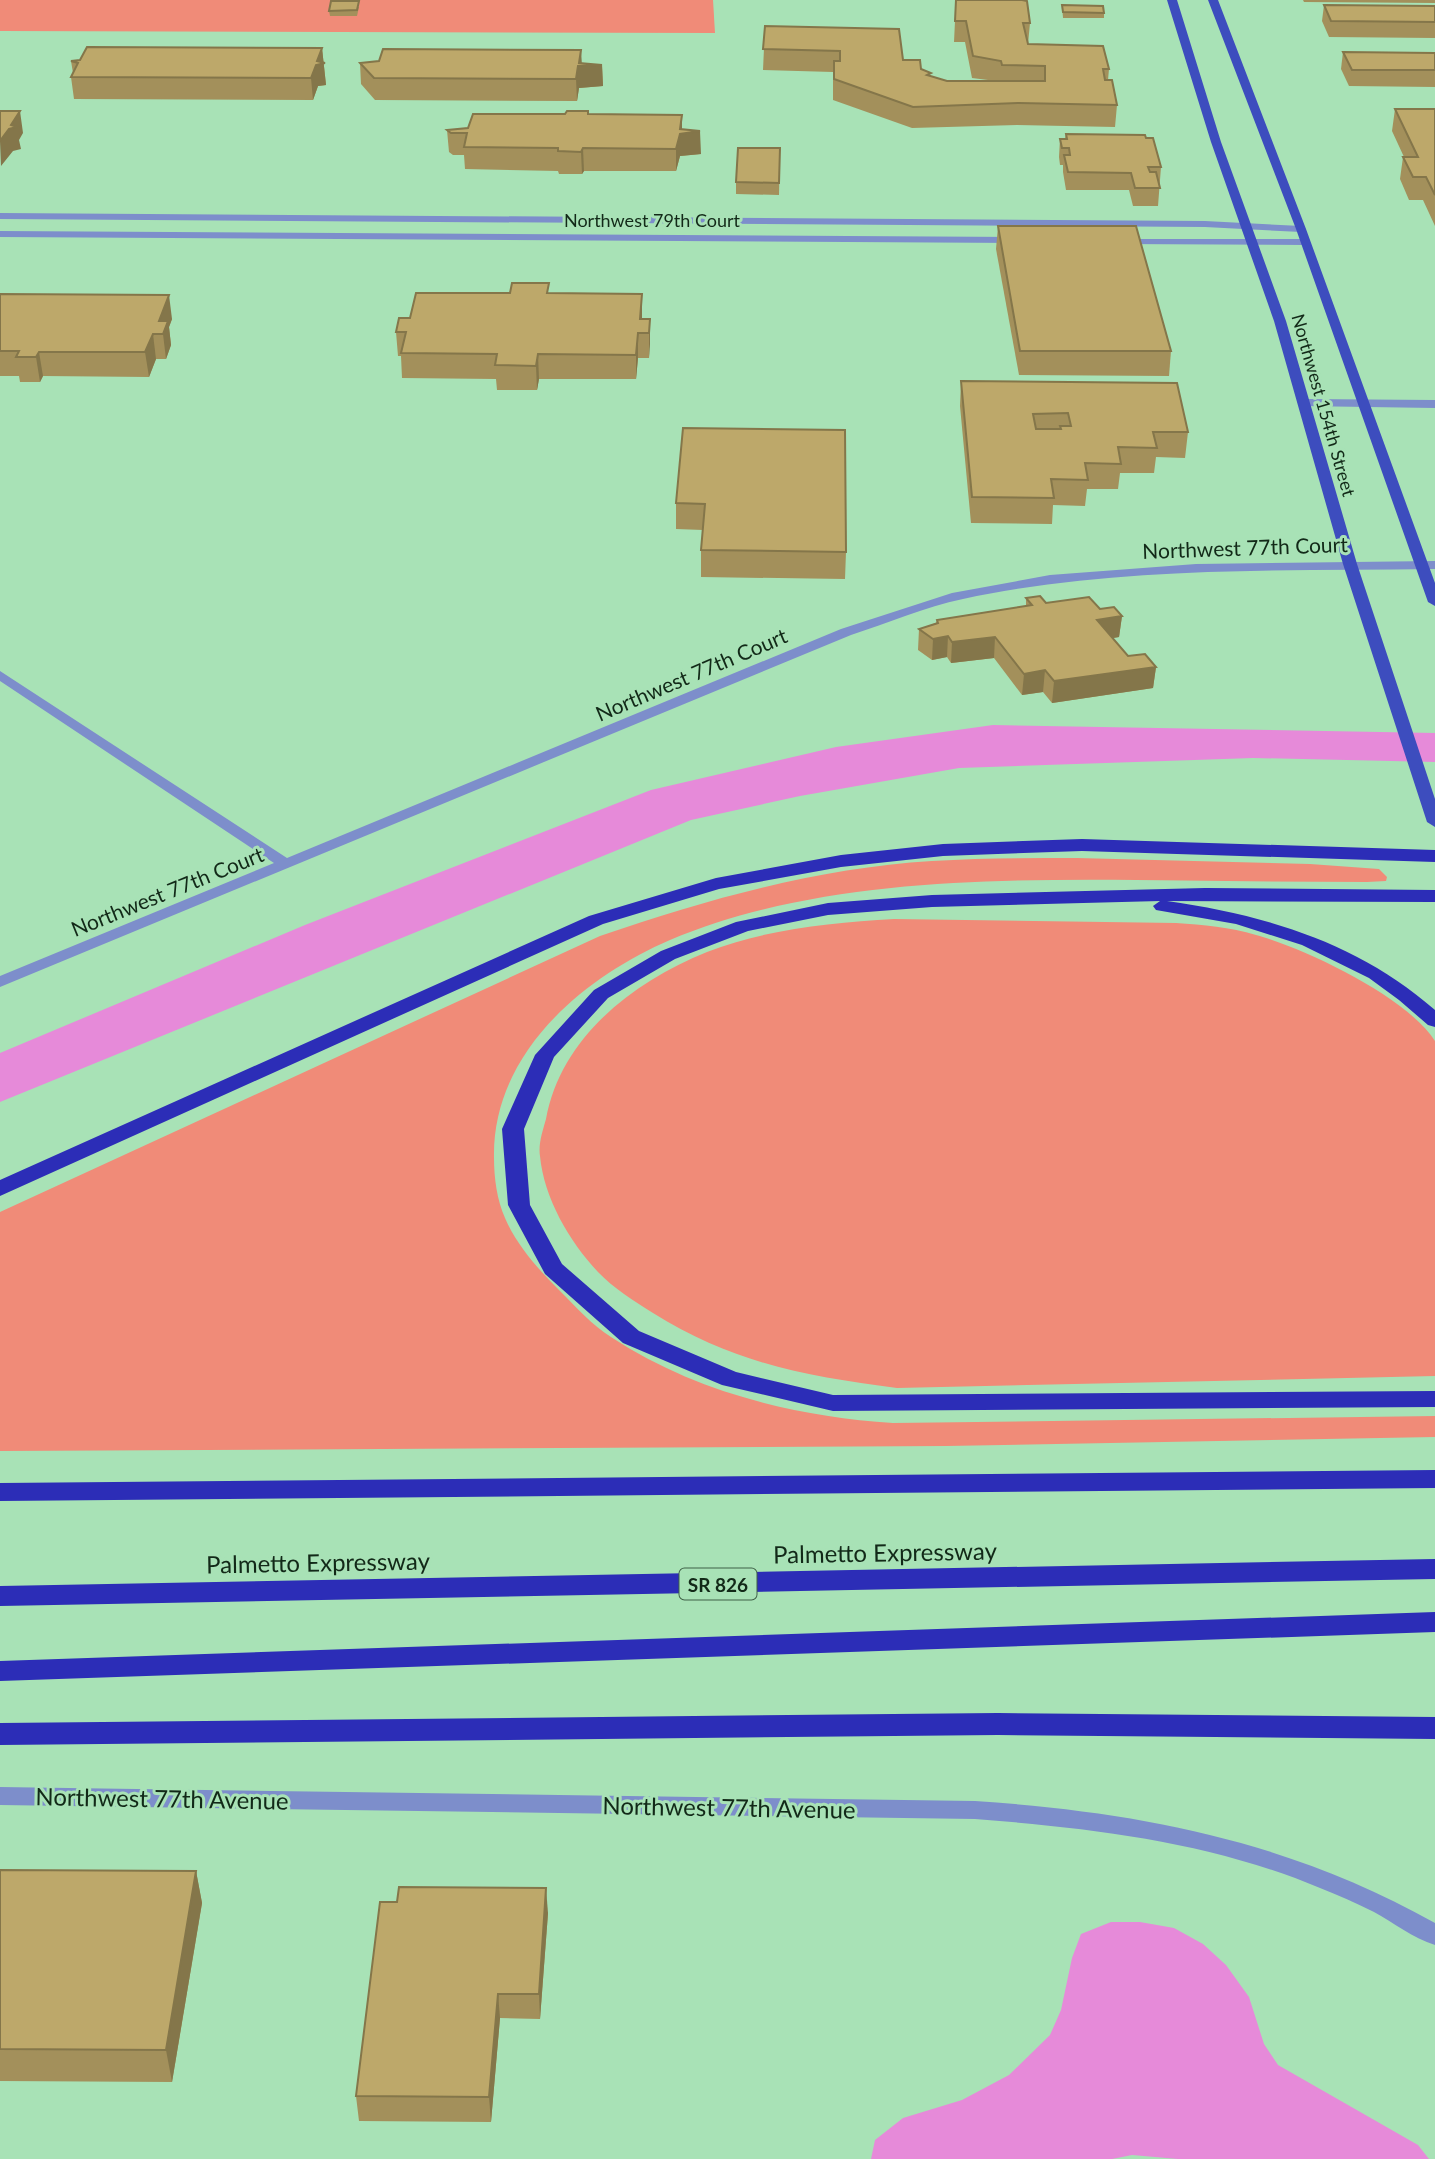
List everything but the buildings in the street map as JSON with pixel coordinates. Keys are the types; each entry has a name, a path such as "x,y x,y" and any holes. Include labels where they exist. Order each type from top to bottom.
{"highway":[{"path":"0,1189 596,920 716,884 879,857 943,850 1082,845 1435,856"},
{"path":"1435,896 1205,894 932,901 828,909 743,926 680,950 601,994 545,1055 513,1129 519,1205 553,1269 631,1337 730,1379 833,1403 1435,1399"},
{"path":"1101,898 1236,917 1298,936 1382,978 1435,1021"},
{"path":"0,1492 1435,1479"},
{"name":"Palmetto Expressway","path":"0,1596 1435,1569"},
{"path":"0,1671 1435,1622"},
{"path":"0,1734 258,1734 998,1724 1435,1728"}],"main road":[{"name":"Northwest 154th Street","path":"1172,0 1216,142 1254,242 1305,403 1350,564 1435,822"},
{"name":"Northwest 154th Street","path":"1213,0 1303,235 1363,404 1428,565 1435,602"}],"street":[{"name":"Northwest 79th Court","path":"0,216 940,221 1248,226 1303,235"},
{"name":"Northwest 79th Court","path":"0,233 1030,240"},
{"path":"1100,240 1254,242 1303,235"},
{"path":"1305,403 1435,404"},
{"name":"Northwest 77th Court","path":"0,982 846,632 957,596 1050,579 1151,570 1350,564 1428,565"},
{"path":"0,675 286,864"},
{"name":"Northwest 77th Avenue","path":"0,1796 975,1810 1061,1816 1165,1831 1255,1856 1379,1904 1435,1936"}],"shaded area":[{"path":"0,0 713,0 715,33 0,31"},
{"path":"993,725 1435,733 1435,762 1253,758 959,768 800,796 691,820 0,1102 0,1053 305,925 651,790 836,747"},
{"path":"1077,858 1310,864 1379,869 1387,877 1386,881 1367,882 1079,880 900,887 782,905 725,920 670,940 605,975 575,998 548,1024 526,1053 508,1085 497,1120 494,1166 500,1204 516,1238 552,1283 611,1337 676,1373 711,1387 782,1407 856,1420 893,1423 1435,1416 1435,1437 946,1446 0,1451 0,1212 600,936 640,922 764,887 847,870 950,860"},
{"path":"894,919 1176,923 1226,928 1277,942 1327,963 1379,992 1421,1024 1435,1041 1435,1376 897,1388 800,1372 741,1356 683,1330 638,1304 610,1283 587,1260 568,1233 552,1203 540,1156 541,1137 554,1090 567,1063 584,1038 627,996 679,964 707,952 775,933 823,925"},
{"path":"1111,1922 1140,1922 1174,1928 1203,1944 1226,1965 1249,1997 1264,2044 1278,2065 1418,2145 1429,2159 1178,2159 1132,2155 1112,2159 871,2159 875,2140 903,2118 962,2100 1009,2075 1050,2035 1061,2010 1072,1958 1081,1934"}]}
